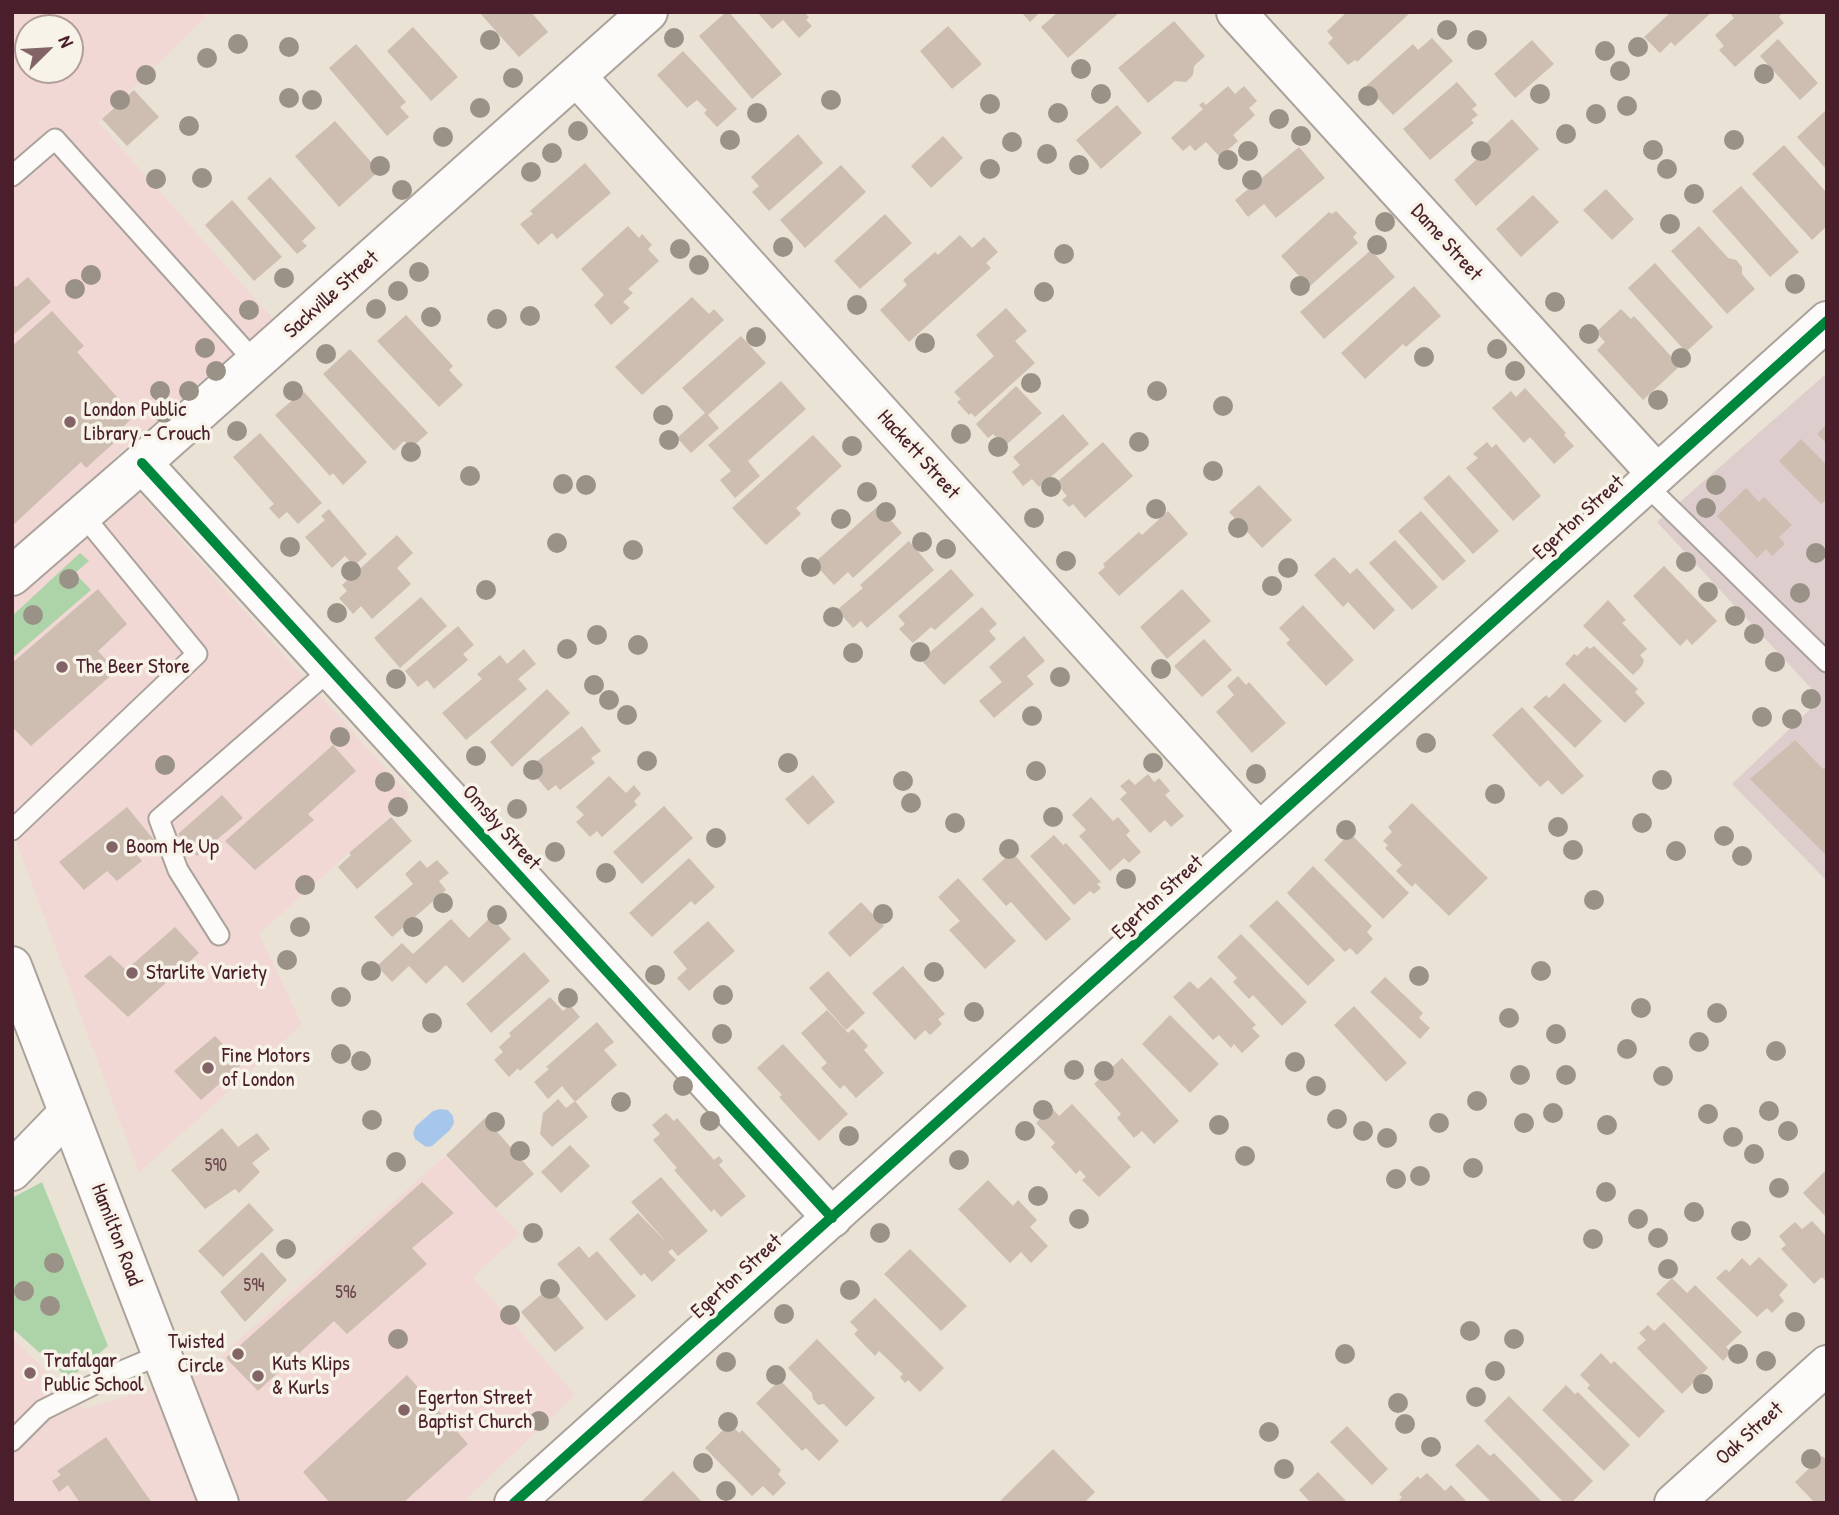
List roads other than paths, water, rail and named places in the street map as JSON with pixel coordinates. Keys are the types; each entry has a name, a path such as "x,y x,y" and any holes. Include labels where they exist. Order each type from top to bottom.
{"street":[{"name":"Sackville Street","path":"12,576 256,363 648,12"},
{"name":"Dame Street","path":"1236,12 1651,479"},
{"name":"Hackett Street","path":"577,77 1259,832"},
{"name":"Egerton Street","path":"514,1503 1651,479 1825,326"},
{"name":"Omsby Street","path":"142,463 832,1218"},
{"name":"Hamilton Road","path":"12,966 219,1503"},
{"path":"12,1171 68,1113"},
{"name":"Oak Street","path":"1674,1503 1827,1365"},
{"path":"205,1465 242,1503"}],"lane":[{"path":"12,176 55,139 256,363"},
{"path":"1651,479 1827,662"},
{"path":"12,830 197,654 83,515"},
{"path":"219,934 177,870 159,819 331,669"},
{"path":"12,1441 43,1410 162,1354"}],"water":[{"path":"448,1110 454,1123 432,1146 426,1147 415,1139 413,1133 416,1126 433,1111"}],"place":[{"name":"London Public Library - Crouch","path":"70,422"},
{"name":"The Beer Store","path":"62,667"},
{"name":"Boom Me Up","path":"112,847"},
{"name":"Starlite Variety","path":"132,973"},
{"name":"Fine Motors of London","path":"208,1068"},
{"name":"Twisted Circle","path":"238,1354"},
{"name":"Trafalgar Public School","path":"30,1373"},
{"name":"Kuts Klips & Kurls","path":"258,1376"},
{"name":"Egerton Street Baptist Church","path":"404,1410"}]}
